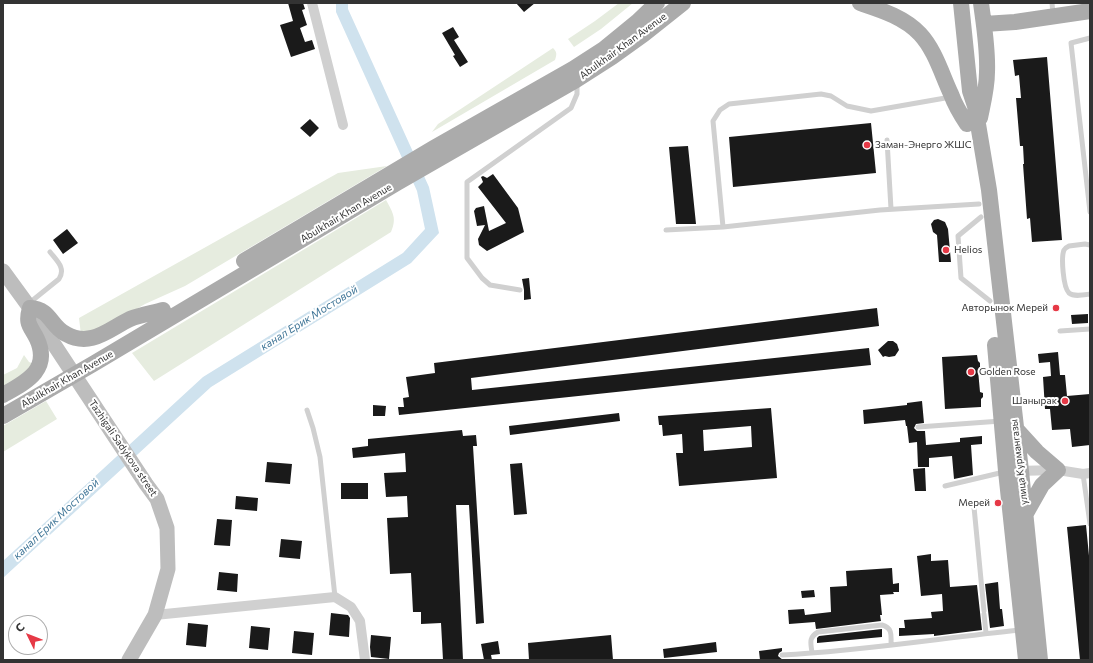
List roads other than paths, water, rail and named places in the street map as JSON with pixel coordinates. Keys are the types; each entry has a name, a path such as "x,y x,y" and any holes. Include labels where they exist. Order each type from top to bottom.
{"main road":[{"name":"Abulkhair Khan Avenue","path":"3,416 71,370 438,152 574,68 604,49 658,3"},
{"name":"Abulkhair Khan Avenue","path":"438,152 576,80 644,34 677,7 692,3"},
{"path":"860,3 888,13 906,22 920,34 935,58 952,97 973,125"},
{"name":"улица Курмангазы","path":"961,3 970,91 966,106 973,125 985,210 993,297 1004,378 1016,429 1013,471 1026,660"},
{"path":"973,125 984,98 987,71 986,40 981,3"},
{"path":"984,24 1053,10 1090,11"},
{"name":"Abulkhair Khan Avenue","path":"3,403 71,370 87,355 394,178"},
{"path":"3,395 33,376 40,364 42,354 37,339 28,325 28,306 46,313 65,334 79,339 91,339 107,333 131,319 163,310"},
{"name":"улица Курмангазы","path":"1004,378 1001,421 1025,515 1040,660"},
{"path":"1016,429 1037,452 1058,470 1042,485 1025,515"}],"street":[{"path":"312,3 343,125"},
{"name":"Tazhigali Sadykova street","path":"3,271 157,499 167,528 168,569 155,615 129,660"},
{"path":"1013,471 1058,470 1087,474"},
{"path":"155,615 336,597 351,607 360,621 365,660"}],"lane":[{"path":"1090,38 1071,43 1090,212"},
{"path":"520,290 490,285 482,278 467,258 467,182 572,108 577,94 576,80"},
{"path":"723,226 713,121 720,110 729,104 821,94 832,96 847,106 871,111 952,97"},
{"path":"887,140 891,209"},
{"path":"666,230 723,226 891,209 985,210"},
{"path":"985,210 958,236 961,278 993,297"},
{"path":"1090,245 1085,244 1069,246 1064,251 1063,258 1064,286 1069,293 1075,296 1090,294"},
{"path":"28,306 59,279 62,274 62,268 50,252"},
{"path":"1060,331 1090,329"},
{"path":"307,410 314,428 320,457 336,597"},
{"path":"918,427 1001,421"},
{"path":"945,486 1013,471"},
{"path":"1087,474 1090,524"},
{"path":"974,507 986,633"},
{"path":"812,653 811,640 813,635 818,632 882,625 887,626 891,631 891,646"},
{"path":"782,655 891,646 1023,629"}],"water":[{"name":"канал Ерик Мостовой","path":"336,3 348,3 348,9 429,187 439,233 411,263 211,387 3,578 3,561 203,377 403,253 425,229 417,191 336,12"}],"place":[{"name":"Заман-Энерго ЖШС","path":"867,145"},
{"name":"Helios","path":"946,250"},
{"name":"Авторынок Мерей","path":"1056,308"},
{"name":"Golden Rose","path":"971,372"},
{"name":"Шанырак","path":"1065,401"},
{"name":"Мерей","path":"998,503"}]}
